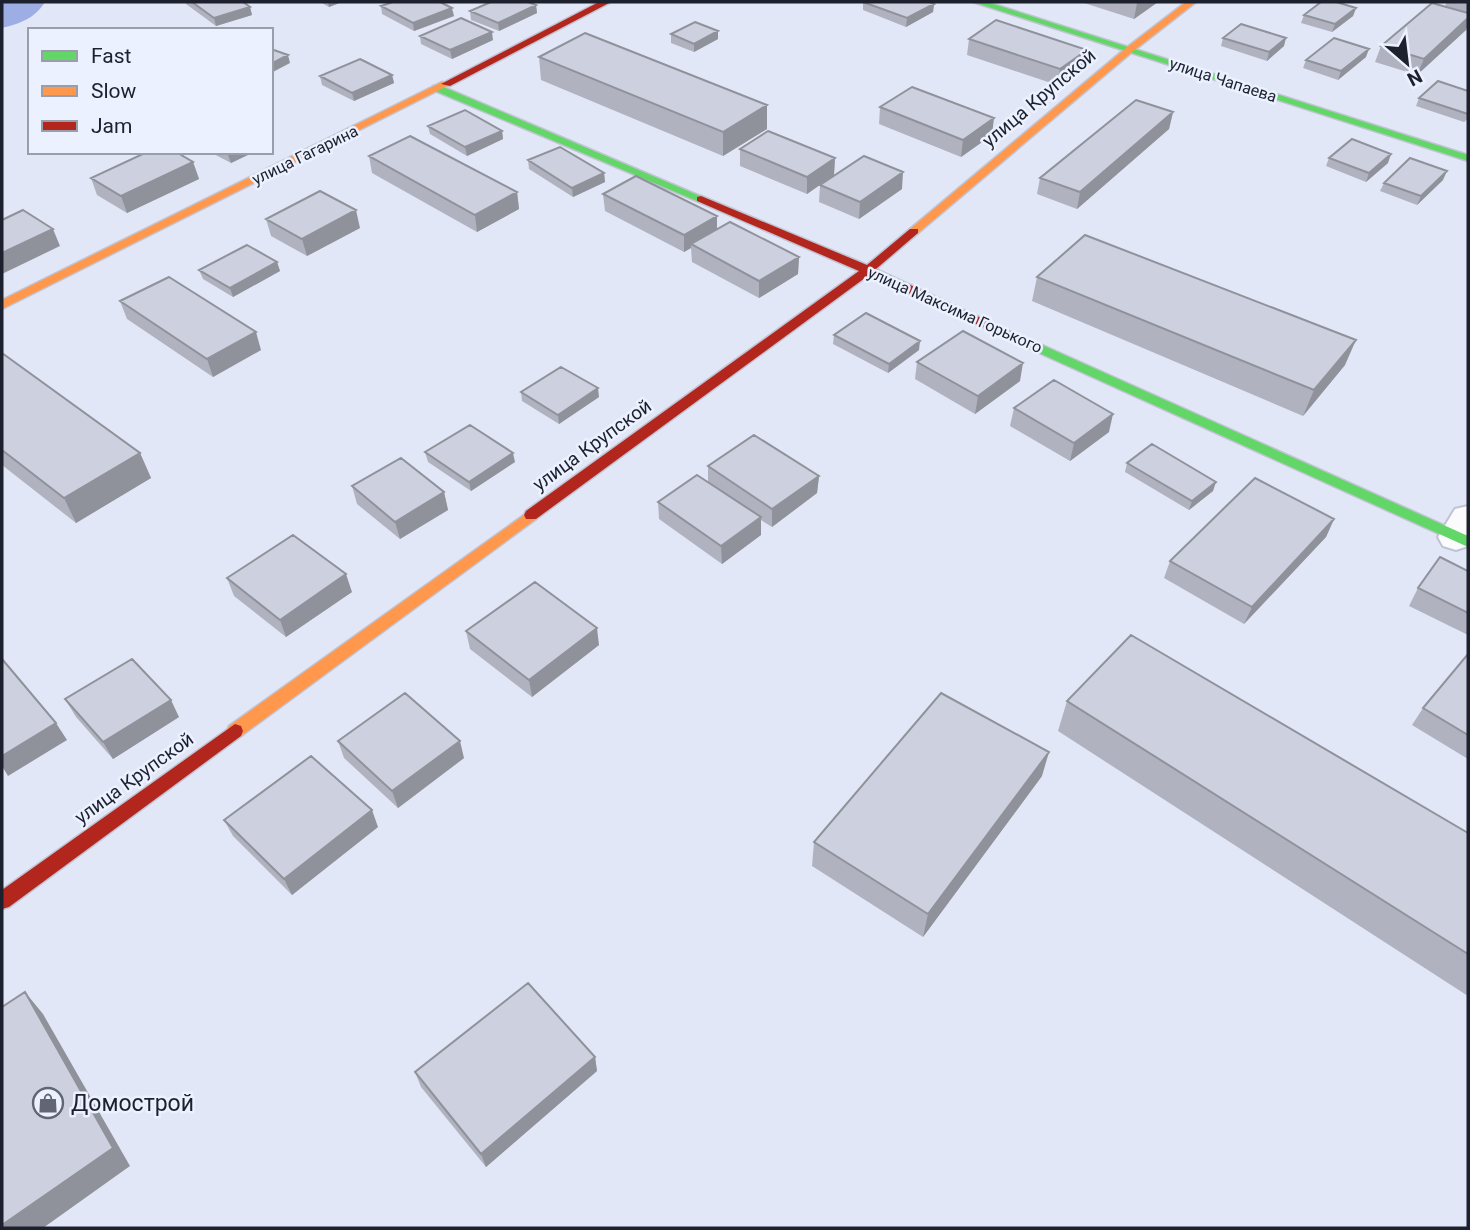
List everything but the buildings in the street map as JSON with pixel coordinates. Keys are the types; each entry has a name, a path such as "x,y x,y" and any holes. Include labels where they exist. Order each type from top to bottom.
{"street":[{"name":"улица Гагарина","path":"2,305 606,2"},
{"name":"улица Чапаева","path":"978,2 1468,158"},
{"name":"улица Крупской","path":"2,901 868,270 1129,50 1191,2"},
{"name":"улица Максима Горького","path":"437,89 868,270 1464,532"}],"waterway":[{"path":"2,11 17,2"}],"traffic: fast":[{"path":"978,2 1468,158"},
{"path":"437,88 701,199"},
{"path":"1031,344 1468,542"}],"traffic: slow":[{"path":"914,231 1129,50 1191,2"},
{"path":"2,305 446,84"},
{"path":"235,731 531,515"}],"traffic: jam":[{"path":"446,84 606,2"},
{"path":"701,199 868,270 1031,344"},
{"path":"531,515 868,270 914,231"},
{"path":"2,901 235,731"}],"place":[{"name":"Домострой","path":"48,1103"}]}
